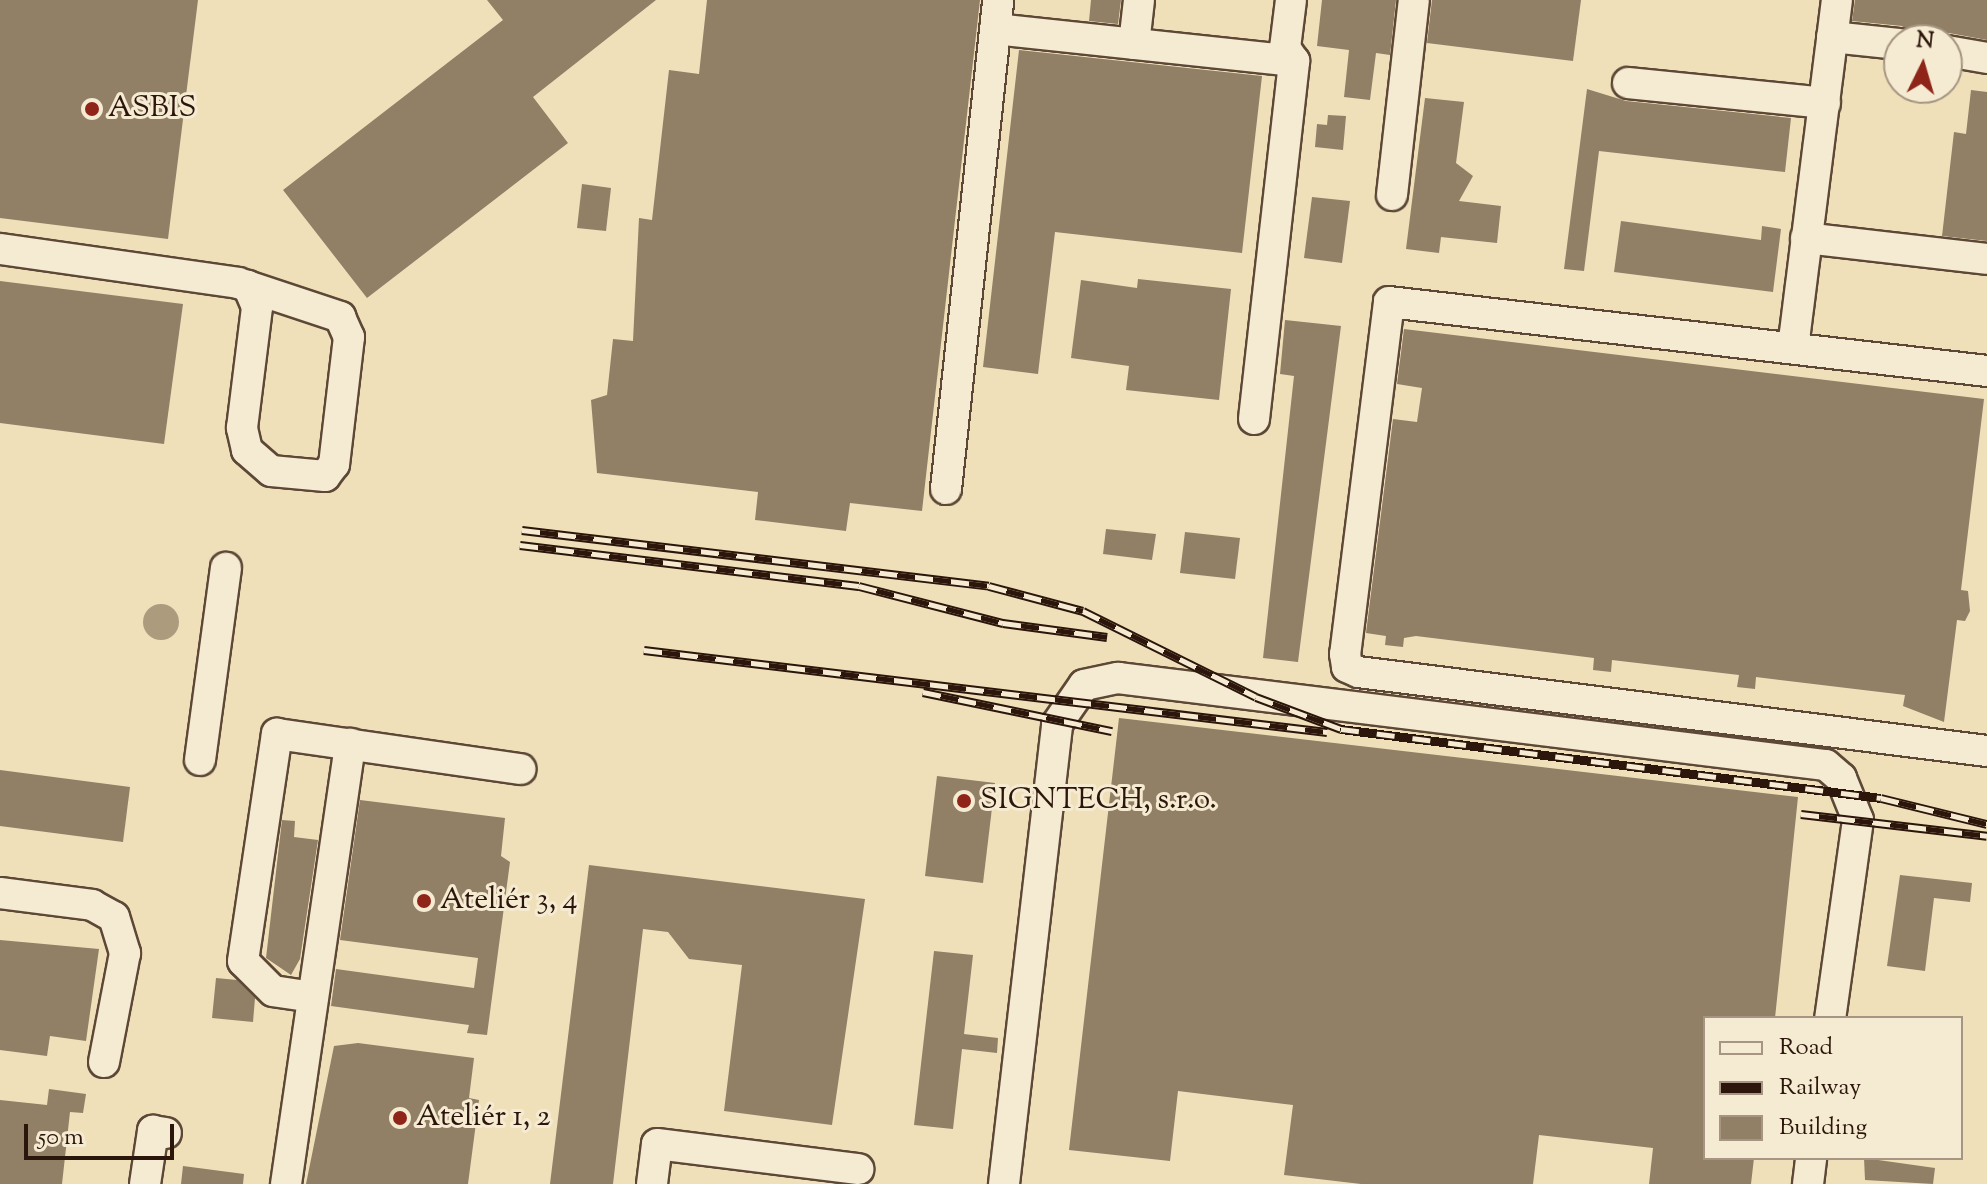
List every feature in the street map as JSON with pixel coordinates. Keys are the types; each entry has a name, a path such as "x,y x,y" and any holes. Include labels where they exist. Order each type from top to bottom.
{"street":[{"path":"1134,44 1139,0"},
{"path":"1254,419 1294,61 1285,48 1291,0"},
{"path":"1392,195 1414,0"},
{"path":"1793,348 1837,0"},
{"path":"946,489 996,14 1134,44 1294,61"},
{"path":"1832,37 1883,42"},
{"path":"1963,54 1987,58"},
{"path":"1628,83 1825,103"},
{"path":"1806,238 1987,259"},
{"path":"0,249 248,286 332,313 348,330 346,358 334,464 317,477 271,471 247,450 242,428 257,307 248,286"},
{"path":"1987,371 1389,302 1347,667 1987,751"},
{"path":"200,760 226,568"},
{"path":"1004,1184 1057,724 1084,685 1118,678 1826,765 1841,778 1858,820 1830,1016"},
{"path":"313,997 273,991 243,961 277,734 521,769"},
{"path":"286,1184 350,744"},
{"path":"0,893 92,905 114,917 125,953 104,1062"},
{"path":"145,1184 153,1131 166,1133"},
{"path":"652,1184 657,1144 858,1169"},
{"path":"1811,1160 1808,1184 1817,1184"}],"shaded area":[{"path":"161,604 174,609 179,622 174,635 161,640 148,635 143,622 148,609"}],"building":[{"name":"ASBIS","path":"0,0 198,0 168,239 0,218"},
{"path":"487,0 656,0 533,97 568,143 367,298 283,190 503,20"},
{"path":"707,0 980,0 922,511 850,503 846,531 755,520 758,492 597,473 591,400 607,395 613,339 633,341 639,218 652,220 669,70 699,74"},
{"path":"1091,0 1121,0 1118,24 1089,21"},
{"path":"1322,0 1396,0 1390,55 1376,53 1370,100 1344,97 1349,50 1317,46"},
{"path":"1432,0 1581,0 1573,61 1427,43"},
{"path":"1855,0 1987,0 1987,40 1963,36 1963,24 1852,21"},
{"path":"1019,50 1262,76 1242,253 1055,232 1038,374 983,367"},
{"path":"1587,89 1626,101 1791,118 1785,172 1599,151 1584,271 1564,269"},
{"path":"1971,90 1987,92 1987,241 1942,236 1954,132 1966,134"},
{"path":"1425,98 1464,102 1456,163 1473,176 1459,201 1501,206 1497,243 1441,237 1439,253 1406,249"},
{"path":"1328,115 1346,116 1343,150 1315,147 1317,124 1327,125"},
{"path":"582,184 611,188 606,231 577,228"},
{"path":"1312,197 1350,201 1342,263 1304,258"},
{"path":"1621,221 1761,240 1762,226 1781,229 1773,292 1614,272"},
{"path":"1138,279 1231,289 1219,400 1126,390 1129,366 1071,358 1081,280 1137,288"},
{"path":"0,281 183,304 164,444 0,423"},
{"path":"1285,320 1341,326 1298,662 1263,658 1294,376 1280,374"},
{"path":"1404,329 1984,399 1961,590 1968,591 1970,611 1965,621 1957,620 1944,722 1903,706 1905,695 1756,677 1755,689 1737,687 1739,675 1612,660 1611,672 1593,670 1594,658 1416,636 1404,638 1403,647 1385,645 1386,636 1366,633 1393,419 1417,422 1422,388 1397,384"},
{"path":"1106,529 1156,534 1152,560 1103,554"},
{"path":"1185,532 1240,538 1235,579 1180,573"},
{"path":"1119,718 1798,797 1775,1016 1703,1016 1703,1160 1754,1160 1751,1184 1649,1184 1653,1148 1539,1135 1533,1184 1361,1184 1284,1175 1293,1105 1178,1091 1170,1161 1069,1150"},
{"path":"0,770 130,787 123,842 0,826"},
{"path":"937,776 995,783 983,883 925,876"},
{"name":"Ateliér 3, 4","path":"360,800 505,818 501,856 510,862 487,1035 467,1033 469,1025 331,1006 336,969 474,988 478,958 340,940"},
{"path":"282,820 295,821 294,837 318,840 300,959 291,975 266,958"},
{"path":"589,865 865,899 832,1125 724,1111 742,965 689,959 668,932 643,929 613,1184 550,1184"},
{"path":"1900,875 1972,883 1970,902 1934,898 1925,971 1887,966"},
{"path":"0,940 99,949 86,1041 50,1036 47,1056 0,1050"},
{"path":"934,951 973,955 964,1034 998,1038 997,1053 962,1049 953,1129 914,1125"},
{"path":"216,978 237,980 255,998 253,1022 212,1018"},
{"name":"Ateliér 1, 2","path":"358,1043 474,1058 469,1098 479,1100 468,1184 306,1184 334,1046"},
{"path":"49,1089 86,1094 83,1113 70,1112 62,1184 0,1184 0,1100 47,1105"},
{"path":"1864,1160 1935,1168 1933,1184 1865,1180"},
{"path":"183,1166 244,1174 243,1184 181,1184"}],"railway":[{"path":"522,530 989,586 1083,611 1256,697 1341,729 1881,798 1987,824"},
{"path":"520,545 859,586 1003,623 1107,637"},
{"path":"644,650 1327,732"},
{"path":"923,692 1112,731"},
{"path":"1801,814 1987,836"}],"place":[{"name":"ASBIS","path":"92,109"},
{"name":"SIGNTECH, s.r.o.","path":"964,801"},
{"name":"Ateliér 3, 4","path":"424,901"},
{"name":"Ateliér 1, 2","path":"400,1118"}]}
